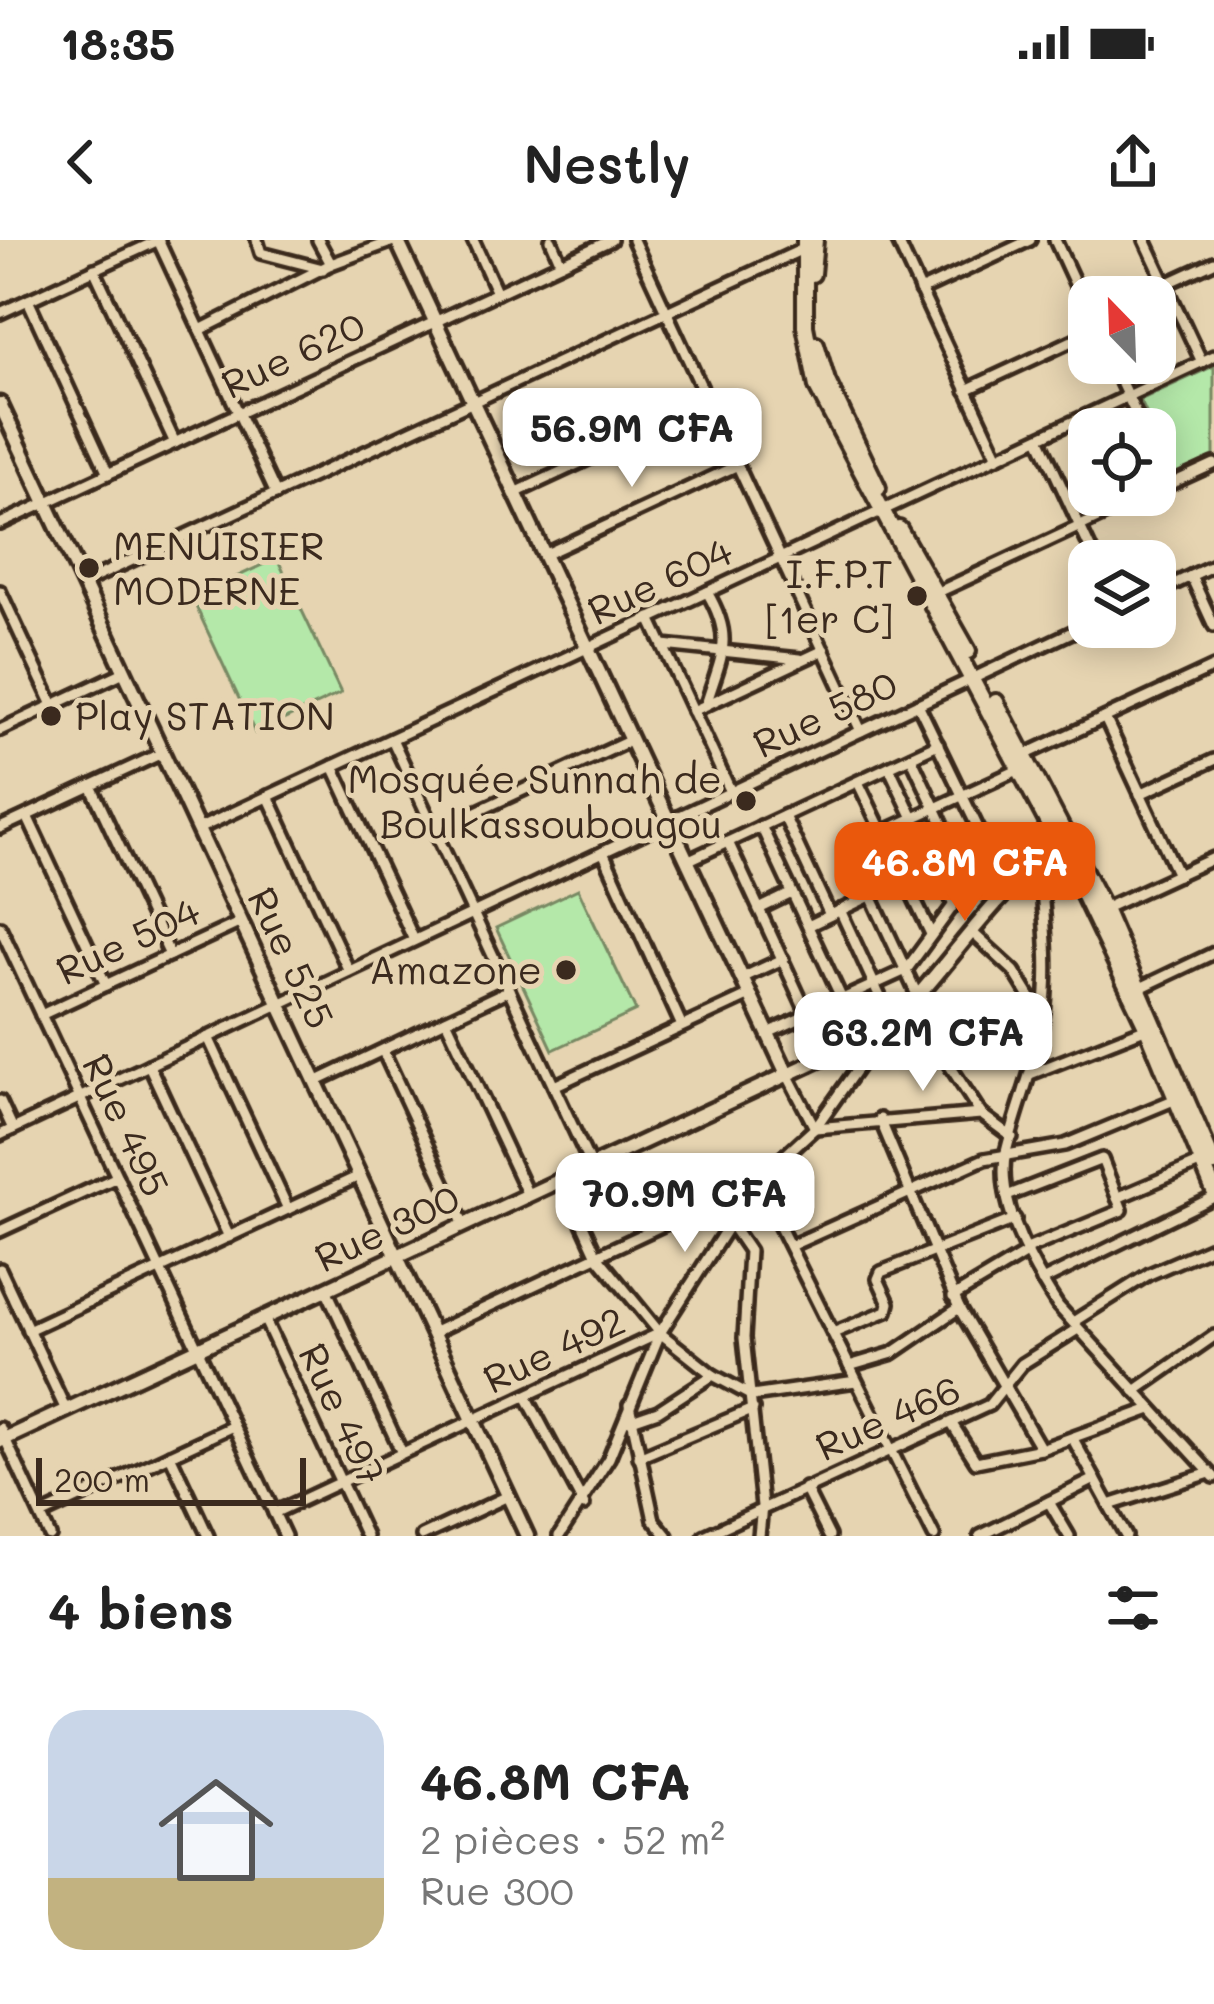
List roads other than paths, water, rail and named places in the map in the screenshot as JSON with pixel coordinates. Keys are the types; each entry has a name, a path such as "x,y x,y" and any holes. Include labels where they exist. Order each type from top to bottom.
{"main road":[{"path":"808,243 805,326 812,370 1099,911 1210,1160 1214,1194"},
{"path":"1136,990 1176,1099 1210,1160"}],"street":[{"path":"0,313 158,240 276,494"},
{"path":"257,240 261,253 277,261 327,267"},
{"path":"317,240 327,267"},
{"path":"200,330 327,267 396,240 815,1128"},
{"path":"473,240 497,293"},
{"path":"550,240 561,263"},
{"name":"Rue 620","path":"0,524 611,240"},
{"path":"633,240 861,730"},
{"path":"897,240 998,457"},
{"path":"920,291 1030,240"},
{"path":"1055,240 1072,276"},
{"path":"1145,240 1162,276"},
{"path":"83,584 808,243"},
{"path":"1176,279 1214,262"},
{"path":"94,269 175,443"},
{"path":"28,300 108,474"},
{"path":"1176,306 1202,362"},
{"path":"966,390 1068,343"},
{"name":"Rue 604","path":"197,829 1214,356"},
{"path":"1122,384 1133,408"},
{"name":"Rue 525","path":"0,404 4,426 46,503 527,1536"},
{"path":"515,493 709,404"},
{"path":"1039,438 1086,540"},
{"path":"1176,482 1214,464"},
{"path":"544,555 738,465"},
{"path":"932,595 1102,516"},
{"path":"1176,583 1214,565"},
{"path":"1191,576 1214,626"},
{"path":"0,591 53,705"},
{"path":"706,705 726,630 707,592"},
{"path":"0,623 13,617"},
{"path":"650,618 731,792"},
{"name":"Rue 580","path":"0,1135 1068,633"},
{"path":"663,645 804,660"},
{"path":"693,711 824,650"},
{"path":"884,832 962,796 1105,718 1214,668"},
{"path":"0,730 124,672"},
{"path":"918,704 1009,892"},
{"path":"1105,718 1178,875"},
{"path":"392,739 591,1166"},
{"path":"435,831 631,740"},
{"path":"688,861 938,744"},
{"path":"0,828 162,753"},
{"path":"911,757 957,855"},
{"path":"1140,794 1214,760"},
{"path":"333,766 414,940"},
{"path":"889,767 952,903"},
{"path":"858,782 931,934"},
{"path":"91,786 170,955"},
{"path":"268,796 349,971"},
{"path":"27,816 106,985"},
{"path":"560,1536 584,1505 627,1422 629,1404 660,1334 758,1181 815,1128 889,1026 874,984 784,816"},
{"path":"761,826 861,1040"},
{"path":"808,926 984,841"},
{"path":"728,842 808,1015"},
{"name":"Rue 300","path":"2,1436 889,1026 915,1003 1009,892 1065,844"},
{"path":"603,851 682,1026"},
{"path":"768,1034 906,970 991,854"},
{"path":"1099,911 1214,858"},
{"path":"1040,861 1046,991 1030,1074 1006,1154 1007,1196 1042,1281 1212,1475 1109,1504"},
{"path":"759,909 792,893"},
{"path":"871,896 906,970 915,1003 981,1114 1012,1137"},
{"name":"Rue 504","path":"41,1015 241,922"},
{"name":"Rue 495","path":"0,927 285,1536"},
{"path":"974,934 1015,971 1042,1018"},
{"path":"1136,990 1212,958"},
{"path":"742,978 783,959"},
{"path":"316,1082 509,990"},
{"path":"554,1086 750,995"},
{"path":"446,1020 528,1195"},
{"path":"1030,1074 1147,1028"},
{"path":"208,1037 288,1209"},
{"path":"382,1051 464,1225"},
{"path":"149,1065 229,1237"},
{"path":"790,1246 1006,1154 1065,1145 1176,1099"},
{"path":"0,1101 13,1129"},
{"path":"815,1128 981,1114"},
{"path":"880,1119 958,1308 1041,1449"},
{"path":"953,1297 1028,1251 1122,1210 1102,1159 1007,1196"},
{"path":"1117,1198 1210,1160"},
{"path":"28,1330 359,1176"},
{"path":"0,1231 117,1177"},
{"path":"562,1179 597,1256 660,1334 713,1375 752,1396 856,1381"},
{"path":"758,1181 934,1536"},
{"path":"432,1333 758,1181"},
{"path":"1042,1281 1214,1194"},
{"path":"833,1333 887,1311 890,1303 878,1275 1015,1219"},
{"path":"732,1226 749,1251 744,1338 762,1535"},
{"name":"Rue 466","path":"704,1536 989,1405 1022,1364 1076,1325 1149,1274 1214,1246"},
{"path":"0,1269 66,1410"},
{"path":"326,1289 402,1453"},
{"path":"849,1366 893,1353 958,1308"},
{"name":"Rue 497","path":"264,1318 366,1536"},
{"name":"Rue 492","path":"274,1513 660,1334"},
{"path":"1135,1391 1214,1336"},
{"path":"627,1422 658,1411 713,1375"},
{"path":"526,1396 584,1505"},
{"path":"639,1457 753,1409"},
{"path":"952,1424 973,1462 1041,1449 1151,1409"},
{"path":"627,1422 654,1520 667,1536"},
{"path":"40,1516 233,1426"},
{"path":"2,1436 50,1536"},
{"path":"1073,1439 1126,1536"},
{"path":"170,1455 208,1536"},
{"path":"980,1536 1095,1479"},
{"path":"805,1488 829,1536"},
{"path":"422,1536 508,1496"},
{"path":"1049,1502 1069,1536"}],"place":[{"name":"MENUISIER MODERNE","path":"89,568"},
{"name":"I.F.P.T [1er C]","path":"917,596"},
{"name":"Play STATION","path":"51,716"},
{"name":"Mosquée Sunnah de Boulkassoubougou","path":"746,801"},
{"name":"Amazone","path":"566,970"}]}
